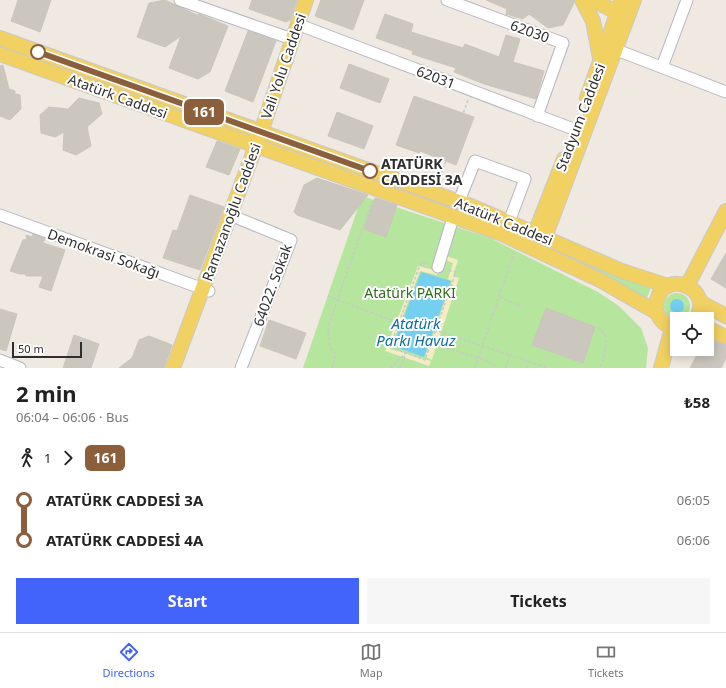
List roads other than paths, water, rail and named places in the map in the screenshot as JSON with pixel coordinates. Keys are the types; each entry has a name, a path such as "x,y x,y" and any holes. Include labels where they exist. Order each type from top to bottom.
{"main road":[{"name":"Vali Yolu Caddesi","path":"261,132 306,0"},
{"path":"582,0 594,21 600,62"},
{"path":"592,0 620,6"},
{"path":"540,235 611,48 634,0"},
{"name":"Stadyum Caddesi","path":"540,235 600,62 611,48 620,6"},
{"name":"Atatürk Caddesi","path":"0,38 459,202 622,271 668,286 674,284 687,286"},
{"name":"Atatürk Caddesi","path":"0,54 502,234 600,280 656,312 660,319 670,326"},
{"name":"Ramazanoğlu Caddesi","path":"173,368 205,290 258,147 261,132"},
{"path":"699,312 700,302 697,295 687,286 726,211"},
{"path":"656,312 657,297 668,286"},
{"name":"Ramazanoğlu Caddesi","path":"181,368 205,290"},
{"path":"700,302 726,316"},
{"path":"714,331 726,337"},
{"path":"661,368 670,340"}],"street":[{"path":"180,0 292,39"},
{"name":"62030","path":"447,0 563,43 538,116"},
{"path":"662,67 687,0"},
{"name":"62031","path":"297,24 576,130"},
{"path":"611,48 726,92"},
{"path":"459,202 476,161 525,178 509,222"},
{"name":"Demokrasi Sokağı","path":"0,215 205,290"},
{"name":"64022. Sokak","path":"232,216 291,240 240,368"},
{"path":"438,267 452,222"},
{"path":"0,360 20,368"}],"water":[{"name":"Atatürk Parkı Havuz","path":"421,272 451,281 424,357 393,346"},
{"path":"674,299 680,299 684,303 684,309 681,312 673,312 670,309 670,303"}],"place":[{"name":"ATATÜRK CADDESİ 3A","path":"370,171"}],"park label":[{"name":"Atatürk PARKI","path":"410,292"}]}
